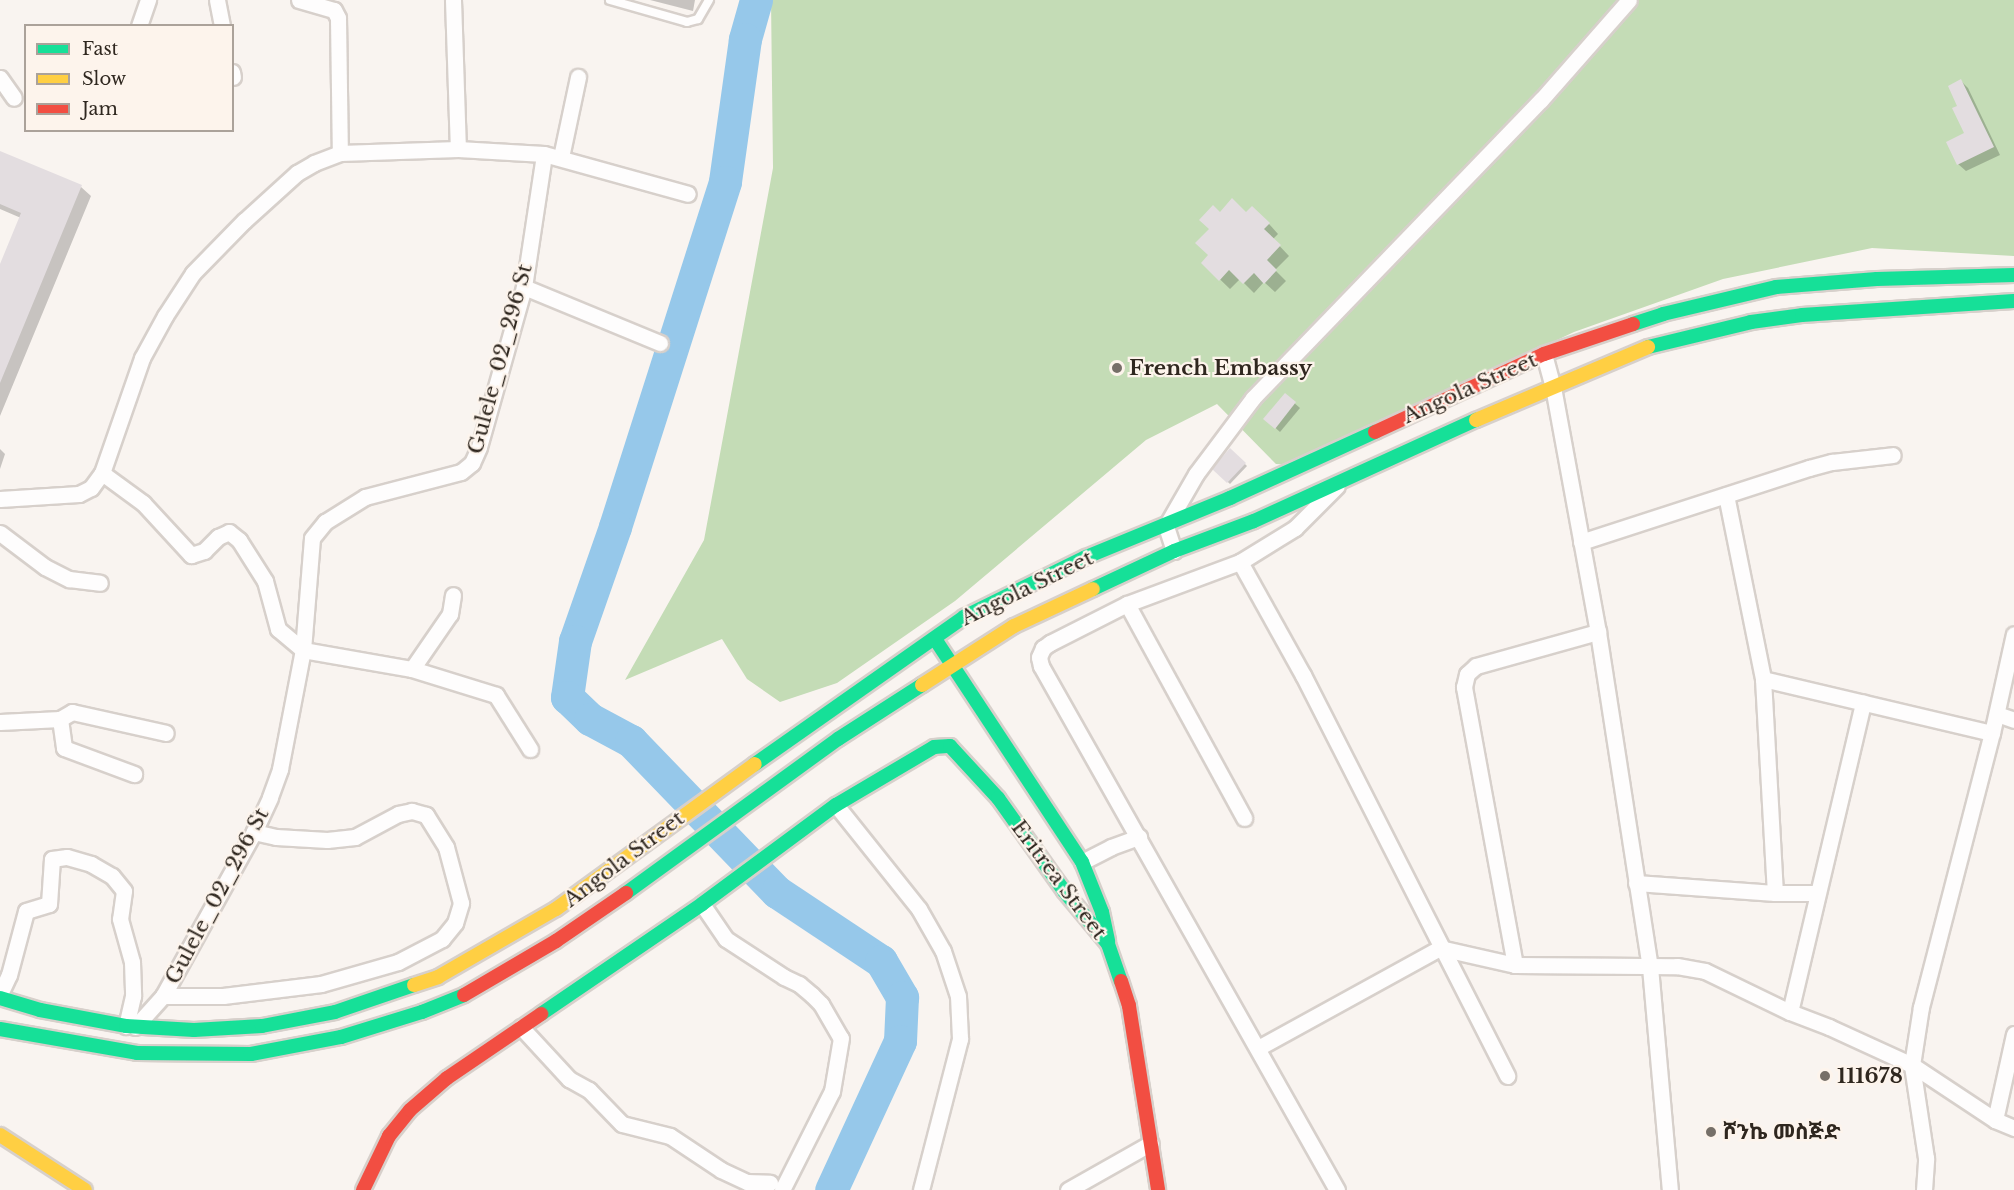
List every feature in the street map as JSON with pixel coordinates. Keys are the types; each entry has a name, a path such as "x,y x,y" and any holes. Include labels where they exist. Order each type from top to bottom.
{"main road":[{"name":"Angola Street","path":"0,996 40,1010 130,1027 194,1030 262,1026 335,1012 438,977 556,909 684,814 964,617 1086,558 1166,526 1544,354 1663,314 1776,287 1877,279 2014,275"},
{"path":"0,1029 137,1053 251,1054 341,1037 422,1011 470,992 556,941 650,877 703,835 838,739 1014,626 1174,551 1254,521 1652,345 1751,322 1903,307 2014,301"},
{"path":"935,639 951,668 1082,862 1102,912 1108,944"},
{"name":"Eritrea Street","path":"836,805 934,747 950,746 998,798 1064,891 1108,944 1129,1006 1158,1190"},
{"path":"363,1190 389,1136 410,1110 447,1078 702,904 836,805"},
{"path":"0,1135 85,1190"}],"street":[{"path":"140,24 148,0"},
{"path":"217,0 222,24"},
{"path":"298,0 334,10 339,18 340,153"},
{"path":"453,0 458,149"},
{"path":"1174,551 1166,526 1196,474 1253,398 1541,100 1629,0"},
{"path":"561,157 578,76"},
{"path":"0,78 14,98"},
{"path":"0,499 79,494 92,488 102,473 142,358 165,316 193,273 243,221 297,174 340,153 458,149 544,154 688,194"},
{"name":"Gulele_02_296 St","path":"130,1027 163,996 254,832 280,769 303,650 312,538 325,522 365,497 461,472 472,464 479,447 524,286 544,154"},
{"path":"524,286 660,343"},
{"path":"1544,354 1553,387 1598,632 1650,967 1670,1190"},
{"path":"1581,542 1832,462 1893,455"},
{"path":"102,473 143,503 191,555 204,551 218,537 229,532 239,540 265,581 278,629 303,650 412,669 496,695 530,749"},
{"path":"1337,1190 1041,666 1039,657 1043,648 1050,643 1126,604 1240,562 1295,528 1344,480"},
{"path":"1725,495 1764,679 1775,893"},
{"path":"0,532 45,567 69,579 100,583"},
{"path":"1240,562 1303,675 1507,1076"},
{"path":"412,669 450,614 453,595"},
{"path":"1126,604 1244,818"},
{"path":"1515,965 1464,687 1467,674 1476,666 1598,632"},
{"path":"1924,1190 1926,1158 1912,1065 1921,1007 1997,714 2014,634"},
{"path":"1764,679 1992,733"},
{"path":"1790,1012 1816,893 1863,702"},
{"path":"0,722 60,719 72,712 166,733"},
{"path":"1997,714 2014,720"},
{"path":"60,719 64,748 134,774"},
{"path":"836,805 919,909 943,951 958,996 960,1039 921,1190"},
{"path":"163,996 223,996 321,984 398,962 442,939 455,923 461,903 446,847 426,815 412,811 398,814 355,837 327,840 276,837 254,832"},
{"path":"1082,862 1111,847 1138,837"},
{"path":"0,996 9,975 26,910 49,904 52,859 67,857 91,864 112,876 124,891 120,919 132,962 133,996 130,1027"},
{"path":"1636,883 1775,893 1816,893"},
{"path":"521,1027 569,1078 589,1090 622,1124 670,1136 721,1170 747,1182 776,1186 832,1091 841,1038 821,1004 812,995 799,984 784,977 726,939 702,904"},
{"path":"1258,1048 1440,948 1515,965 1677,966 1705,971 1790,1012 1912,1065 1995,1120 2014,1128"},
{"path":"1995,1120 2014,1034"},
{"path":"1068,1190 1151,1143"}],"lane":[{"path":"610,0 687,22 698,20 709,0"}],"green space":[{"name":"French Embassy","path":"771,0 2014,0 2014,256 1872,248 1723,279 1574,332 1293,465 1276,464 1217,404 1146,440 955,601 837,683 780,702 747,679 722,639 625,680 704,540 773,168"}],"building":[{"path":"1961,79 1994,147 1957,165 1946,142 1964,133 1952,108 1957,106 1948,86"},
{"path":"0,151 82,185 0,383 0,264 21,213 0,204"},
{"path":"1232,198 1246,212 1252,206 1270,223 1264,229 1281,245 1267,260 1277,270 1264,284 1254,273 1243,284 1229,270 1219,281 1201,263 1208,255 1195,243 1209,229 1199,220 1213,205 1220,212"},
{"path":"1285,393 1296,402 1275,429 1263,419"},
{"path":"1230,448 1246,463 1227,483 1212,469"}],"waterway":[{"path":"756,0 745,39 725,182 615,527 575,641 567,697 590,719 631,741 777,892 881,961 902,997 900,1041 831,1190"}],"traffic: fast":[{"path":"1633,324 1663,314 1776,287 1877,279 2014,275"},
{"path":"1648,347 1751,322 1802,315 2014,301"},
{"path":"1093,589 1174,551 1254,521 1476,420"},
{"path":"755,764 964,617 1086,557 1230,498 1375,432"},
{"path":"935,639 1082,862 1102,912 1108,941"},
{"path":"626,893 838,739 922,685"},
{"path":"541,1014 702,904 836,805 934,747 950,746 998,798 1064,891 1108,944 1121,981"},
{"path":"0,998 40,1010 126,1026 194,1030 262,1026 335,1012 414,985"},
{"path":"0,1029 137,1053 251,1054 341,1037 422,1012 464,995"}],"traffic: slow":[{"path":"1476,420 1648,347"},
{"path":"922,685 1014,626 1093,589"},
{"path":"414,985 438,977 556,909 755,764"},
{"path":"0,1135 85,1190"}],"traffic: jam":[{"path":"1375,432 1544,354 1633,324"},
{"path":"464,995 556,941 626,893"},
{"path":"1121,981 1129,1006 1158,1190"},
{"path":"363,1190 389,1136 410,1110 447,1078 541,1014"}],"place":[{"name":"French Embassy","path":"1117,368"},
{"name":"111678","path":"1825,1076"},
{"name":"ሾንኬ መስጅድ","path":"1711,1132"}]}
